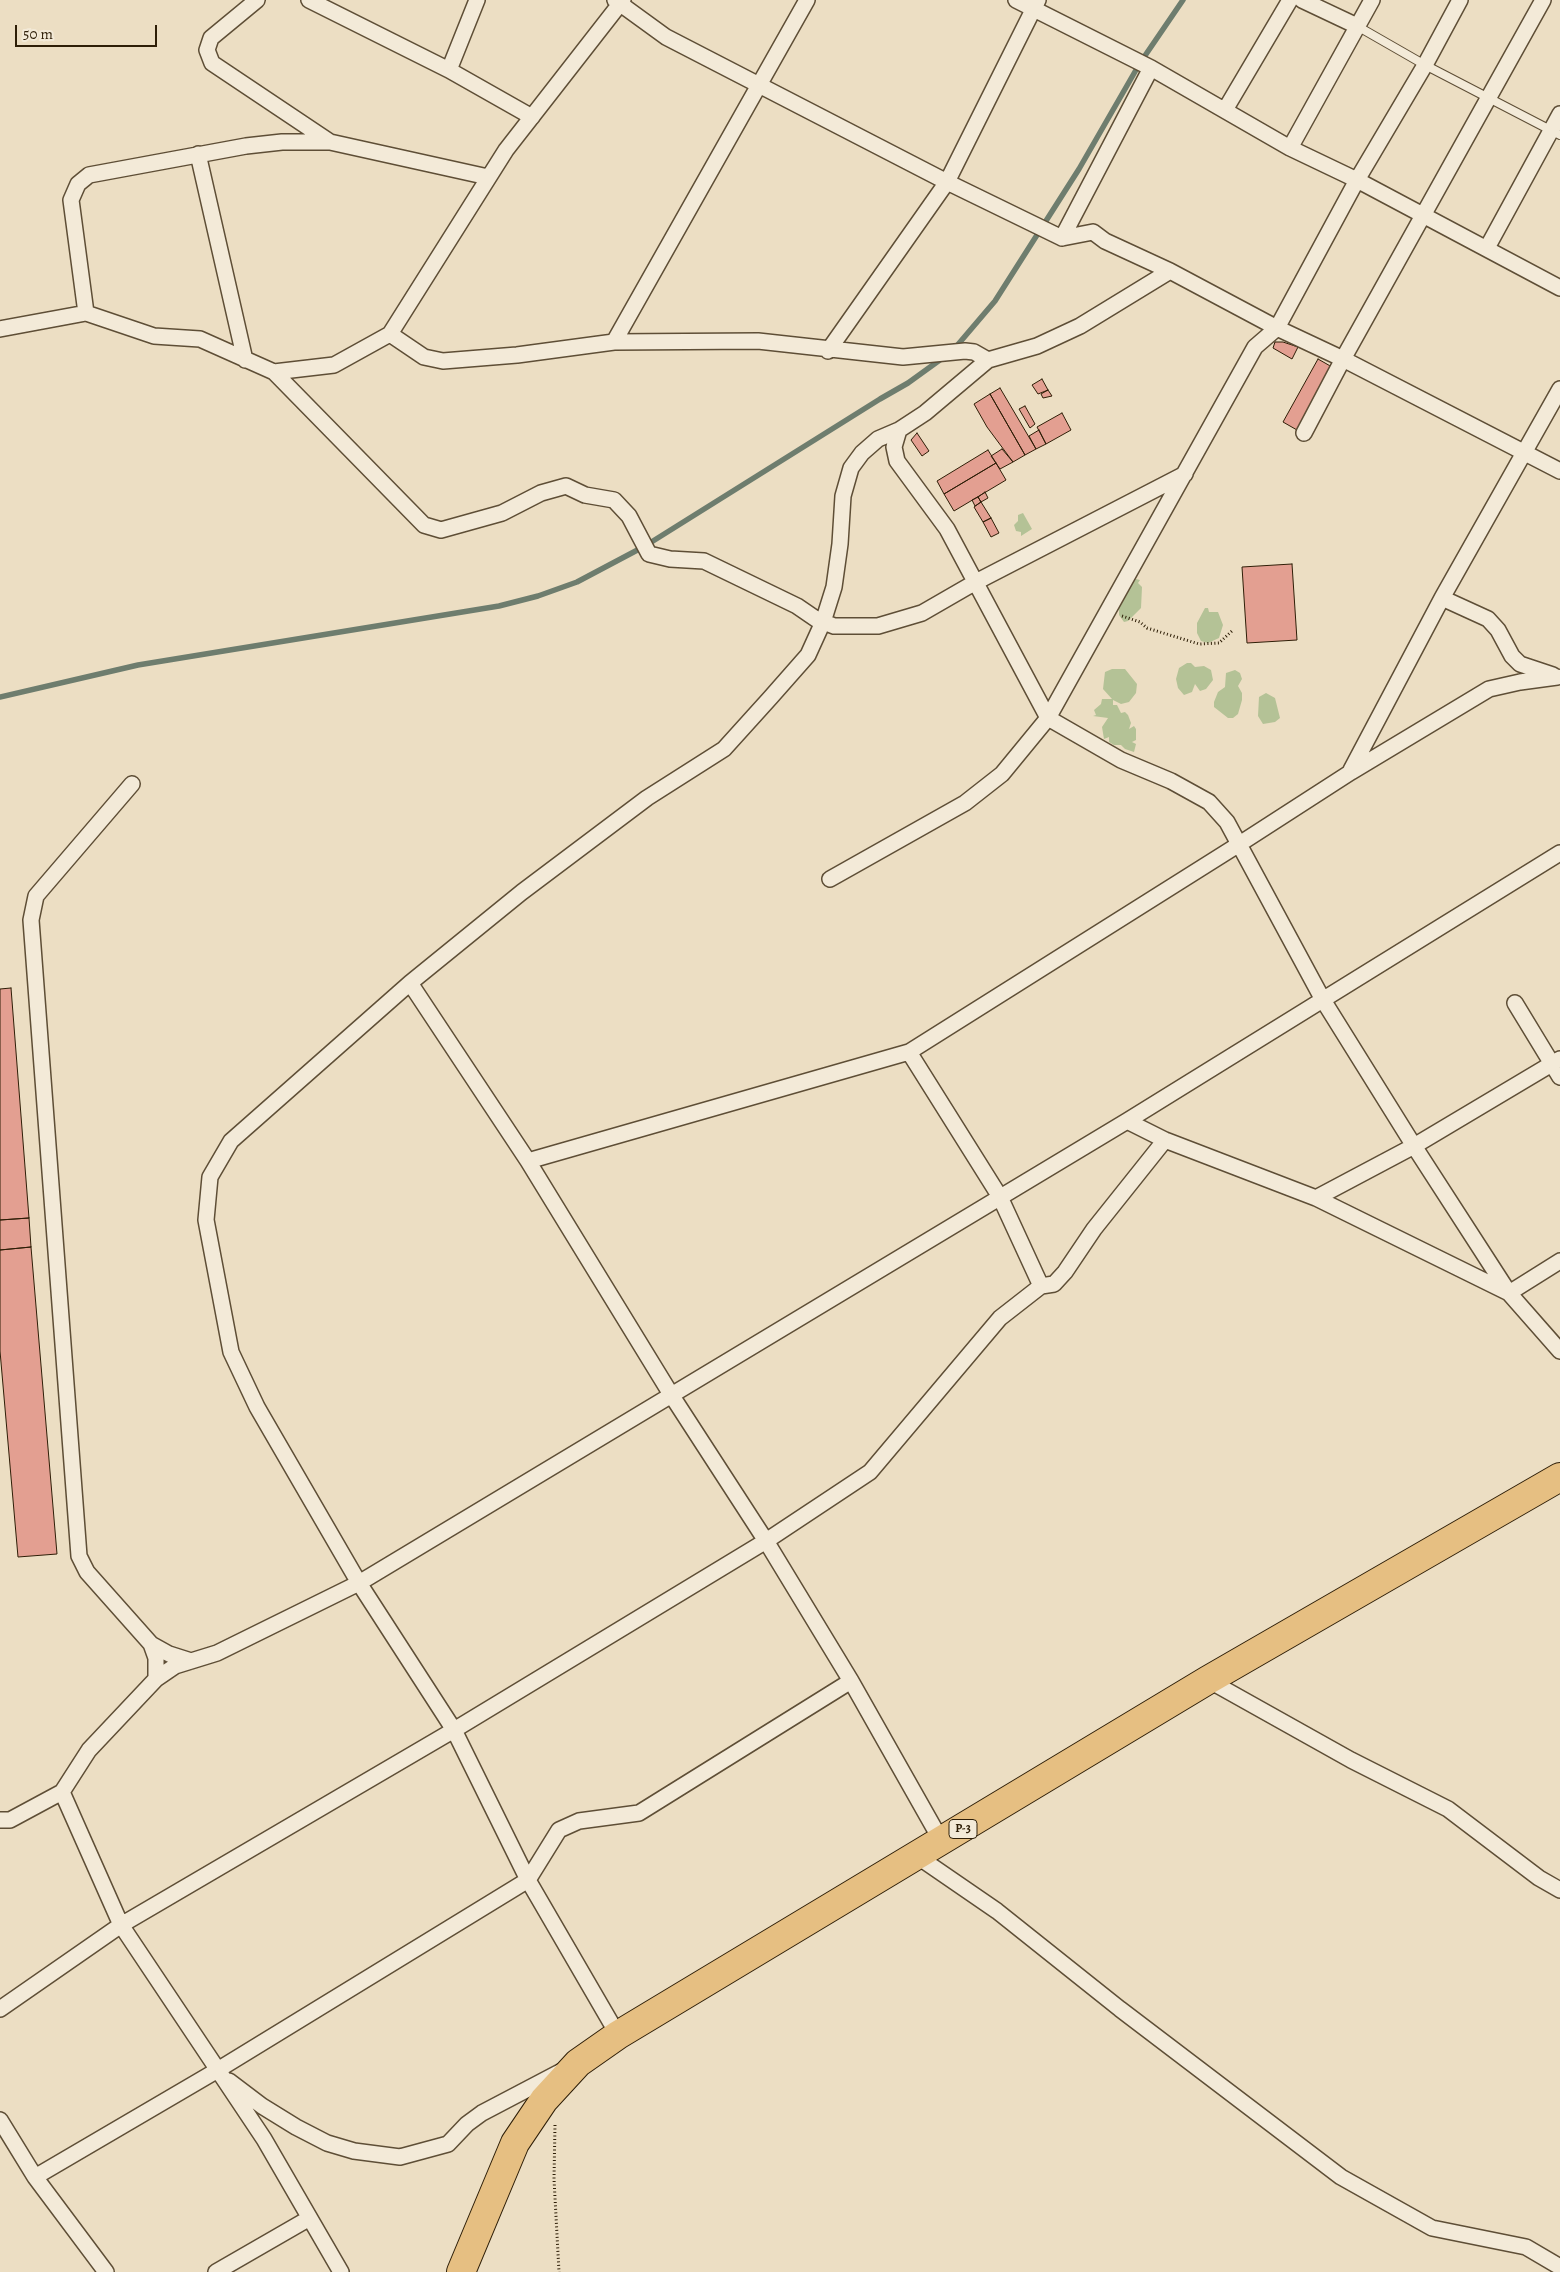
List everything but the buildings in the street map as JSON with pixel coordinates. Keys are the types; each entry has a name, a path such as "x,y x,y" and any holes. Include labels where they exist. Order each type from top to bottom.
{"highway":[{"name":"P-3","path":"461,2272 515,2143 544,2100 578,2063 618,2035 942,1842 1208,1680 1560,1477"}],"street":[{"path":"257,0 211,38 207,50 212,63 330,142"},
{"path":"310,0 449,70 532,117"},
{"path":"449,70 477,0"},
{"path":"614,342 760,88 807,0"},
{"path":"1016,0 1036,4 1290,148 1357,180 1560,288"},
{"path":"1225,110 1290,0"},
{"path":"1302,0 1357,26"},
{"path":"1290,148 1372,0"},
{"path":"830,879 965,803 1002,774 1048,718 1255,347 1277,328 1357,180 1425,66 1460,0"},
{"path":"1304,433 1343,359 1543,0"},
{"path":"274,372 334,366 390,334 488,177 620,1 666,37 760,88 947,182 1062,238 1093,232 1106,241 1170,271 1277,328 1343,359 1560,472"},
{"path":"828,351 947,182 1036,4"},
{"path":"1062,238 1151,68"},
{"path":"1487,248 1555,133 1560,114"},
{"path":"86,313 72,200 78,184 89,175 198,154 273,143 330,142 488,177"},
{"path":"198,154 245,360"},
{"path":"618,2035 528,1880 454,1730 359,1584 256,1407 231,1352 206,1220 210,1178 230,1141 410,984 538,880 648,798 724,749 808,655 823,622 834,587 840,544 843,496 852,468 862,453 878,439 899,430 925,413 988,360 1037,346 1080,326 1170,271"},
{"path":"0,329 86,313 154,336 200,340 274,372 424,526 441,530 493,515 541,493 566,486 585,495 614,500 629,516 649,554 670,560 704,561 834,626 878,626 922,613 974,583 1185,474"},
{"path":"390,334 424,357 442,361 517,355 614,342 758,342 828,351 903,357 965,351 974,352 988,360"},
{"path":"1351,772 1442,598 1560,389"},
{"path":"899,430 894,447 897,461 947,529 974,583 1048,718 1121,760 1171,782 1209,802 1227,822 1241,843 1323,1000 1414,1146 1509,1293 1560,1351"},
{"path":"1442,598 1488,619 1498,630 1512,656 1520,664 1559,677"},
{"path":"528,1160 909,1052 1351,772 1489,689 1520,682 1559,677"},
{"path":"132,784 36,896 31,920 79,1556 87,1572 151,1644 169,1654 191,1661"},
{"path":"0,1820 10,1820 62,1792 89,1750 156,1679 175,1666 217,1654 359,1584 1127,1121 1560,853"},
{"path":"410,984 528,1160 672,1396 766,1541 851,1681 942,1842"},
{"path":"1515,1002 1556,1061 1560,1077"},
{"path":"909,1052 1000,1197 1041,1286"},
{"path":"1316,1198 1414,1146 1556,1061"},
{"path":"1127,1121 1165,1140 1316,1198 1509,1293"},
{"path":"0,2009 121,1925 454,1730 766,1541 870,1472 1000,1318 1041,1286 1054,1284 1065,1272 1094,1229 1165,1140"},
{"path":"1509,1293 1560,1261"},
{"path":"151,1644 156,1658 156,1679"},
{"path":"1208,1680 1351,1760 1448,1808 1540,1878 1560,1890"},
{"path":"35,2177 216,2071 528,1880 558,1830 579,1821 639,1813 851,1681"},
{"path":"62,1792 121,1925 216,2071 264,2139 308,2219 341,2272"},
{"path":"917,1856 998,1911 1114,2005 1341,2178 1432,2228 1526,2247 1560,2267"},
{"path":"216,2071 262,2106 327,2143 354,2151 400,2157 448,2144 467,2124 482,2113 578,2063"},
{"path":"0,2120 35,2177 106,2272"},
{"path":"216,2272 308,2219"}],"lane":[{"path":"1357,26 1425,66 1555,133"}],"path":[{"path":"1108,610 1140,622 1147,628 1199,644 1219,643 1232,631"},
{"path":"557,2116 554,2179 559,2272"}],"green space":[{"path":"1023,513 1032,529 1021,536 1021,532 1016,531 1014,525 1018,521 1018,515"},
{"path":"1132,580 1140,580 1138,583 1142,587 1141,608 1128,621 1124,622 1119,615 1119,605"},
{"path":"1205,608 1208,608 1209,612 1218,612 1223,625 1219,638 1208,643 1201,641 1197,633 1197,623"},
{"path":"1187,663 1191,663 1195,667 1204,666 1211,670 1213,680 1206,689 1200,691 1195,684 1192,692 1184,695 1178,688 1176,679 1179,668"},
{"path":"1112,669 1125,669 1137,684 1136,693 1129,702 1121,704 1113,700 1113,705 1117,705 1121,713 1125,712 1128,715 1131,723 1129,729 1134,726 1136,729 1136,740 1132,742 1136,744 1134,752 1125,749 1121,745 1114,745 1109,742 1109,737 1104,739 1102,727 1108,718 1093,716 1096,715 1094,710 1101,704 1102,699 1112,699 1103,689 1105,672"},
{"path":"1235,670 1240,673 1242,679 1238,686 1242,693 1242,700 1238,714 1233,718 1228,718 1214,707 1214,702 1218,692 1225,687 1226,673"},
{"path":"1266,693 1275,698 1280,718 1275,722 1263,724 1258,716 1259,697"}],"waterway":[{"path":"955,348 995,301 1079,169 1140,63 1183,0"},
{"path":"0,697 138,665 499,606 538,596 577,582 645,546 908,383 944,357"}]}
